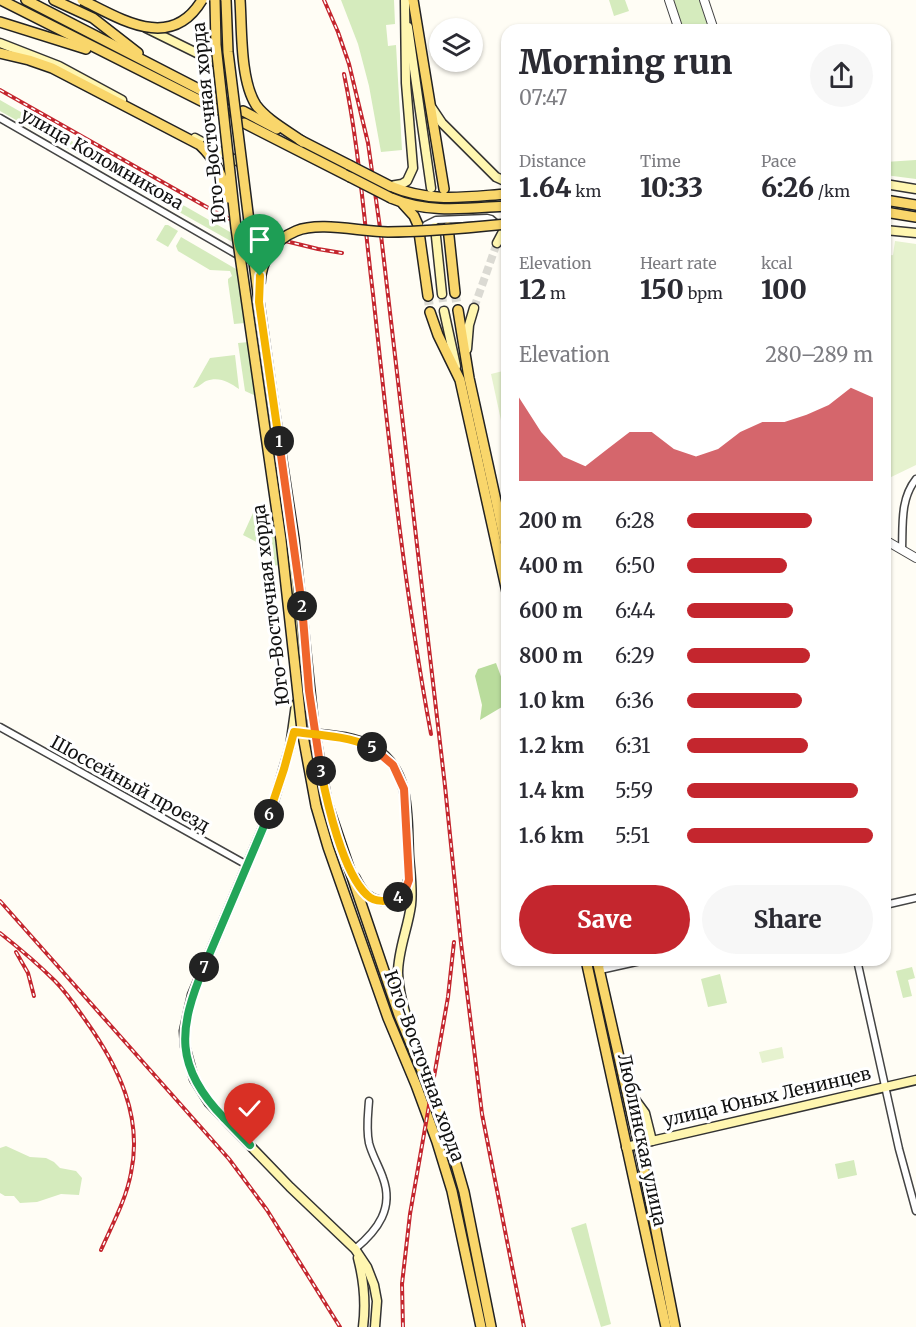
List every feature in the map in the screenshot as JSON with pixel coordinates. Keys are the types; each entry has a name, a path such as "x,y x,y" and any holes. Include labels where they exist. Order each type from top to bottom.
{"main road":[{"path":"1,0 391,198 430,209 501,206"},
{"path":"26,0 390,186 430,198 501,194"},
{"path":"54,0 109,28 132,49 164,71"},
{"path":"83,0 136,26 165,28 186,19 202,0"},
{"path":"83,0 217,63 225,69 231,81 246,217"},
{"name":"Юго-Восточная хорда","path":"215,0 216,45 236,228 281,540 302,730 316,806 328,847 388,1018 437,1142 452,1191 481,1327"},
{"name":"Юго-Восточная хорда","path":"226,0 228,52 259,302 294,539 314,729 327,803 399,1015 446,1129 464,1192 491,1327"},
{"path":"240,0 244,61 251,93 261,110 303,142"},
{"path":"408,0 444,189"},
{"path":"390,186 407,181 413,168 405,82 408,0"},
{"path":"408,0 430,188"},
{"path":"0,22 124,63"},
{"path":"0,43 59,66 239,162"},
{"path":"0,53 52,68 200,145 210,154 221,174 236,228"},
{"path":"429,102 442,123 501,180"},
{"path":"891,185 916,189"},
{"path":"891,201 916,205"},
{"path":"401,202 416,219 421,239 428,296"},
{"path":"891,213 916,217"},
{"path":"259,302 260,276 266,258 278,242 306,228 425,232 501,225"},
{"path":"435,227 442,294"},
{"path":"448,227 455,293"},
{"path":"891,229 911,232"},
{"path":"498,240 501,235"},
{"path":"249,236 296,608 299,663 294,732 273,804 192,995 184,1031 194,1079 209,1103 290,1187 356,1249 374,1285 377,1301 375,1327"},
{"path":"465,359 469,325 474,308"},
{"path":"458,309 465,359 501,524"},
{"path":"444,311 501,565"},
{"path":"430,312 438,335 459,375"},
{"path":"294,732 359,741 373,747 393,765 404,789 411,903 398,972 405,1012 419,1060"},
{"path":"341,848 360,887 370,897 378,900 392,899 403,892 409,880 410,866"},
{"name":"Люблинская улица","path":"587,966 666,1327"},
{"name":"Люблинская улица","path":"599,966 675,1327"},
{"name":"улица Юных Ленинцев","path":"626,1147 916,1080"},
{"path":"626,1087 645,1113 652,1141"},
{"path":"356,1249 365,1303 363,1327"}],"street":[{"path":"669,0 677,24"},
{"path":"704,0 712,24"},
{"name":"улица Коломникова","path":"0,118 236,254 251,260"},
{"path":"421,239 424,228 432,221 482,218 495,222 499,230 498,240"},
{"path":"902,549 904,505 909,489 916,479"},
{"path":"891,543 916,558"},
{"name":"Шоссейный проезд","path":"0,727 247,865"},
{"path":"891,904 916,898"},
{"path":"600,970 618,966"},
{"path":"858,966 899,1149 916,1211"},
{"path":"356,1249 379,1225 386,1210 387,1195 384,1179 369,1141 369,1101"}],"green space":[{"path":"341,0 394,0 395,24 386,25 388,46 396,45 402,150 381,152 369,86 358,44"},
{"path":"609,0 625,0 629,11 614,16"},
{"path":"672,0 699,0 708,24 681,24"},
{"path":"0,100 230,232 236,233 236,244 0,111"},
{"path":"916,160 916,179 891,176 891,162"},
{"path":"165,225 178,231 168,247 156,240"},
{"path":"181,237 236,269 245,323 234,324 228,282 232,276 230,271 210,270 178,251 176,246"},
{"path":"895,241 916,244 916,465 891,477 891,255 893,255"},
{"path":"249,342 256,396 245,391 238,343"},
{"path":"235,355 239,389 220,379 206,381 193,388 210,358"},
{"path":"501,372 501,420 491,374"},
{"path":"253,513 272,524 280,565 271,566 266,547 243,535"},
{"path":"496,663 501,677 501,708 480,720 482,705 475,676 478,669"},
{"path":"912,967 915,978 908,980 912,996 903,998 896,971"},
{"path":"720,974 727,1003 708,1007 701,979"},
{"path":"782,1047 784,1058 762,1063 759,1052"},
{"path":"6,1146 30,1157 46,1158 60,1168 76,1171 82,1178 79,1195 61,1194 37,1202 20,1203 14,1196 5,1196 0,1193 0,1148"},
{"path":"854,1160 857,1175 838,1179 835,1164"},
{"path":"586,1223 611,1324 601,1327 571,1228"}],"tunnel":[{"path":"474,308 497,243"},
{"path":"455,293 458,310"},
{"path":"442,294 444,311"},
{"path":"428,296 430,312"}],"railway":[{"path":"324,0 349,64 368,143 381,235 482,1114 524,1327"},
{"path":"344,74 357,156 405,569 431,734"},
{"path":"0,90 219,214 269,237 342,253"},
{"path":"0,901 229,1159 267,1210 340,1327"},
{"path":"0,933 42,968 67,995 98,1038 125,1092 134,1132 131,1173 122,1203 101,1250"},
{"path":"403,1327 402,1284 410,1214 448,997 454,942"},
{"path":"16,952 28,973 34,996"}],"route":[{"path":"250,1145 202,1093 189,1063 184,1031 192,995 273,804 294,732 341,737 359,741 385,755 401,779 404,789 410,866 408,884 396,898 387,901 378,900 366,894 360,887 341,848 327,803 320,766 314,729 294,539 259,302 260,276"}]}
